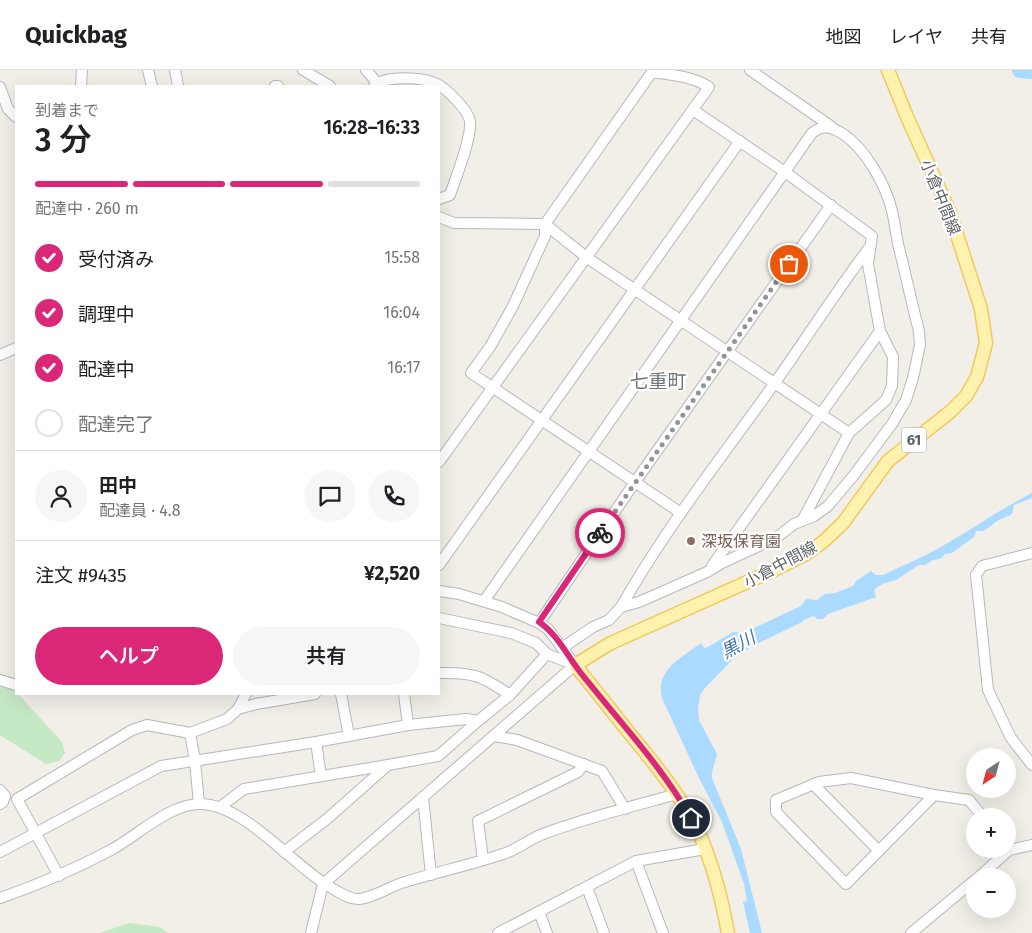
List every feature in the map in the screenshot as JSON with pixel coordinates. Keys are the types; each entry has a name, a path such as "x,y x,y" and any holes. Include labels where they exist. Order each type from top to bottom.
{"main road":[{"name":"小倉中間線","path":"575,665 611,644 806,554 824,541 843,523 888,461 950,412 966,396 976,377 986,343 981,309 950,210 907,117 888,70"},
{"path":"575,665 677,794 691,818 705,849 728,933"}],"street":[{"path":"81,85 82,70"},
{"path":"148,70 152,85"},
{"path":"175,70 178,85"},
{"path":"303,70 328,85"},
{"path":"366,70 377,85 389,79 426,80 439,85"},
{"path":"621,607 640,602 707,572 776,538 794,524 814,516 828,506 892,424 906,400 913,378 920,345 919,331 892,210 884,189 861,150 847,137 750,70"},
{"path":"440,461 493,388 709,87 682,76 652,72 545,224 546,236 512,306 490,347 471,373 493,388 543,419 681,513"},
{"path":"440,86 464,108 470,120 470,134 450,196 440,199"},
{"path":"0,87 3,108 8,109 15,116"},
{"path":"693,110 785,172 872,236 868,264 880,331 893,357 892,386 886,400 849,433 802,521"},
{"path":"484,601 812,133 817,129 832,127"},
{"path":"440,563 740,141"},
{"path":"539,622 726,352 831,205"},
{"path":"440,219 454,222 545,224 586,257 680,322 849,433"},
{"path":"562,648 593,627 610,620 621,607 681,513 774,384 837,290 869,248"},
{"path":"707,572 880,331"},
{"path":"0,355 15,348"},
{"path":"1032,553 982,566 976,574 988,690 1011,738 1032,765"},
{"path":"440,591 484,601 539,622 548,629 575,665"},
{"path":"440,618 511,634 536,643 547,654 575,665"},
{"path":"220,807 244,789 438,756 510,695 547,654"},
{"path":"310,933 323,884 575,665"},
{"path":"440,673 461,673 484,678 510,695"},
{"path":"0,680 15,684"},
{"path":"59,876 17,799 132,730 147,725 190,733 227,719 241,699 256,704 309,695"},
{"path":"341,695 349,736"},
{"path":"404,695 408,725"},
{"path":"0,852 161,766 316,742 408,725 466,720 478,721"},
{"path":"190,733 199,804"},
{"path":"494,736 517,740 602,771 625,809"},
{"path":"316,742 321,776"},
{"path":"483,860 478,821 578,772 584,764"},
{"path":"284,852 327,819 388,765"},
{"path":"934,795 846,884 776,812 776,800 819,782 851,778 969,800 976,808"},
{"path":"813,784 879,851"},
{"path":"0,790 5,796 0,804"},
{"path":"0,898 59,876 112,850 165,815 199,804 220,807 253,826 323,884 357,900 376,896 403,882 505,854 542,834 677,794"},
{"path":"423,797 431,875"},
{"path":"1016,848 1032,845"},
{"path":"498,933 636,861 705,849"},
{"path":"988,868 999,858"},
{"path":"636,861 663,933"},
{"path":"587,887 604,933"},
{"path":"911,933 966,887"},
{"path":"539,912 547,933"}],"green space":[{"path":"0,679 11,686 15,695 19,695 62,742 65,753 59,761 46,764 0,735"},
{"path":"129,923 160,927 168,933 100,933"}],"water":[{"name":"黒川","path":"1032,493 1032,498 1014,505 1012,514 997,521 984,531 976,531 974,537 952,553 945,554 940,559 933,560 925,565 919,565 896,580 882,584 874,590 876,597 828,614 823,619 817,619 814,616 805,619 753,646 733,659 700,695 699,720 717,754 712,778 741,849 762,933 750,933 743,902 747,901 744,884 722,822 699,778 662,698 662,680 666,672 678,660 701,643 704,648 733,632 743,633 801,606 806,599 817,600 825,594 835,593 853,586 856,581 871,571 876,575 883,575 939,548"}],"waterway":[{"path":"1020,70 1032,71"}],"way so far":[{"path":"600,533 789,264"}],"place":[{"name":"深坂保育園","path":"691,541"}],"district":[{"name":"七重町","path":"658,381"}],"route":[{"path":"600,533 539,622 548,629 652,761 677,794 691,818"}]}
